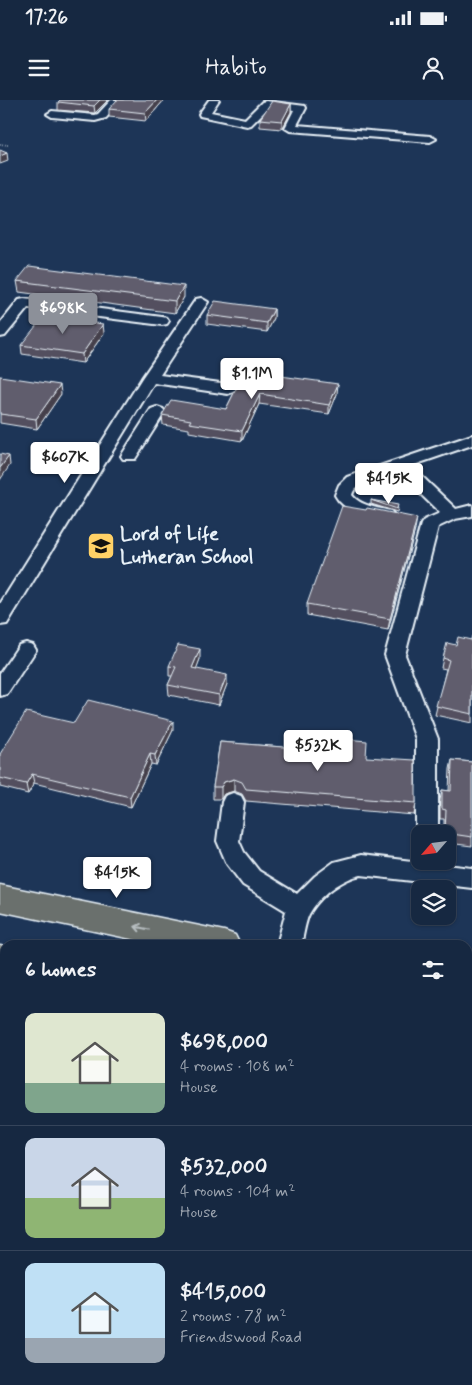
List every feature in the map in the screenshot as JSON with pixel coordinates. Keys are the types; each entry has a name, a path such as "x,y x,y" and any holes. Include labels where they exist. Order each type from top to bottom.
{"main road":[{"path":"0,898 200,940"}],"street":[{"path":"52,114 95,118 102,116 117,100"},
{"path":"214,100 204,114 247,123 266,104 301,108 290,128 430,139"},
{"path":"0,619 154,372 201,302"},
{"path":"0,332 24,303 162,321"},
{"path":"154,372 228,389"},
{"path":"125,418 154,417 129,456"},
{"path":"472,440 353,481 347,485 344,497 356,508 415,521 461,514 472,510"},
{"path":"402,464 404,470 452,514"},
{"path":"415,521 395,655 427,739 427,825"},
{"path":"0,690 26,650"},
{"path":"233,802 228,841 235,858 250,878 299,907"},
{"path":"290,940 299,907 323,883 342,870 361,866 411,866"},
{"path":"441,870 472,878"}],"path":[{"path":"0,144 8,145"}],"building":[{"path":"60,100 100,100 94,106 58,102"},
{"path":"117,100 157,100 145,113 109,109"},
{"path":"272,101 291,104 282,121 260,119"},
{"path":"0,150 7,153 0,156"},
{"path":"29,266 184,286 175,301 17,281"},
{"path":"215,301 274,309 267,323 207,315"},
{"path":"44,316 103,324 82,354 21,345"},
{"path":"245,371 338,384 329,405 260,394 242,431 189,423 191,420 162,415 171,400 226,409"},
{"path":"0,376 60,385 36,419 0,414"},
{"path":"0,454 9,456 0,468"},
{"path":"371,500 398,505 397,509"},
{"path":"342,506 366,510 367,508 417,518 390,619 307,604"},
{"path":"472,636 472,714 436,706 449,660 443,658 447,643 456,645 458,637 471,640"},
{"path":"178,645 200,649 192,668 227,675 219,695 168,685 176,667 169,666"},
{"path":"88,700 173,721 155,755 150,754 130,797 32,774 26,784 0,778 0,754 26,712 74,723"},
{"path":"346,739 367,741 366,757 415,760 416,803 246,789 242,782 234,779 224,782 221,787 213,787 220,742 346,752"},
{"path":"452,760 472,762 472,837 456,835 456,825 445,825 446,810 442,809 442,790 451,791"}],"place":[{"name":"Lord of Life Lutheran School","path":"101,546"}]}
